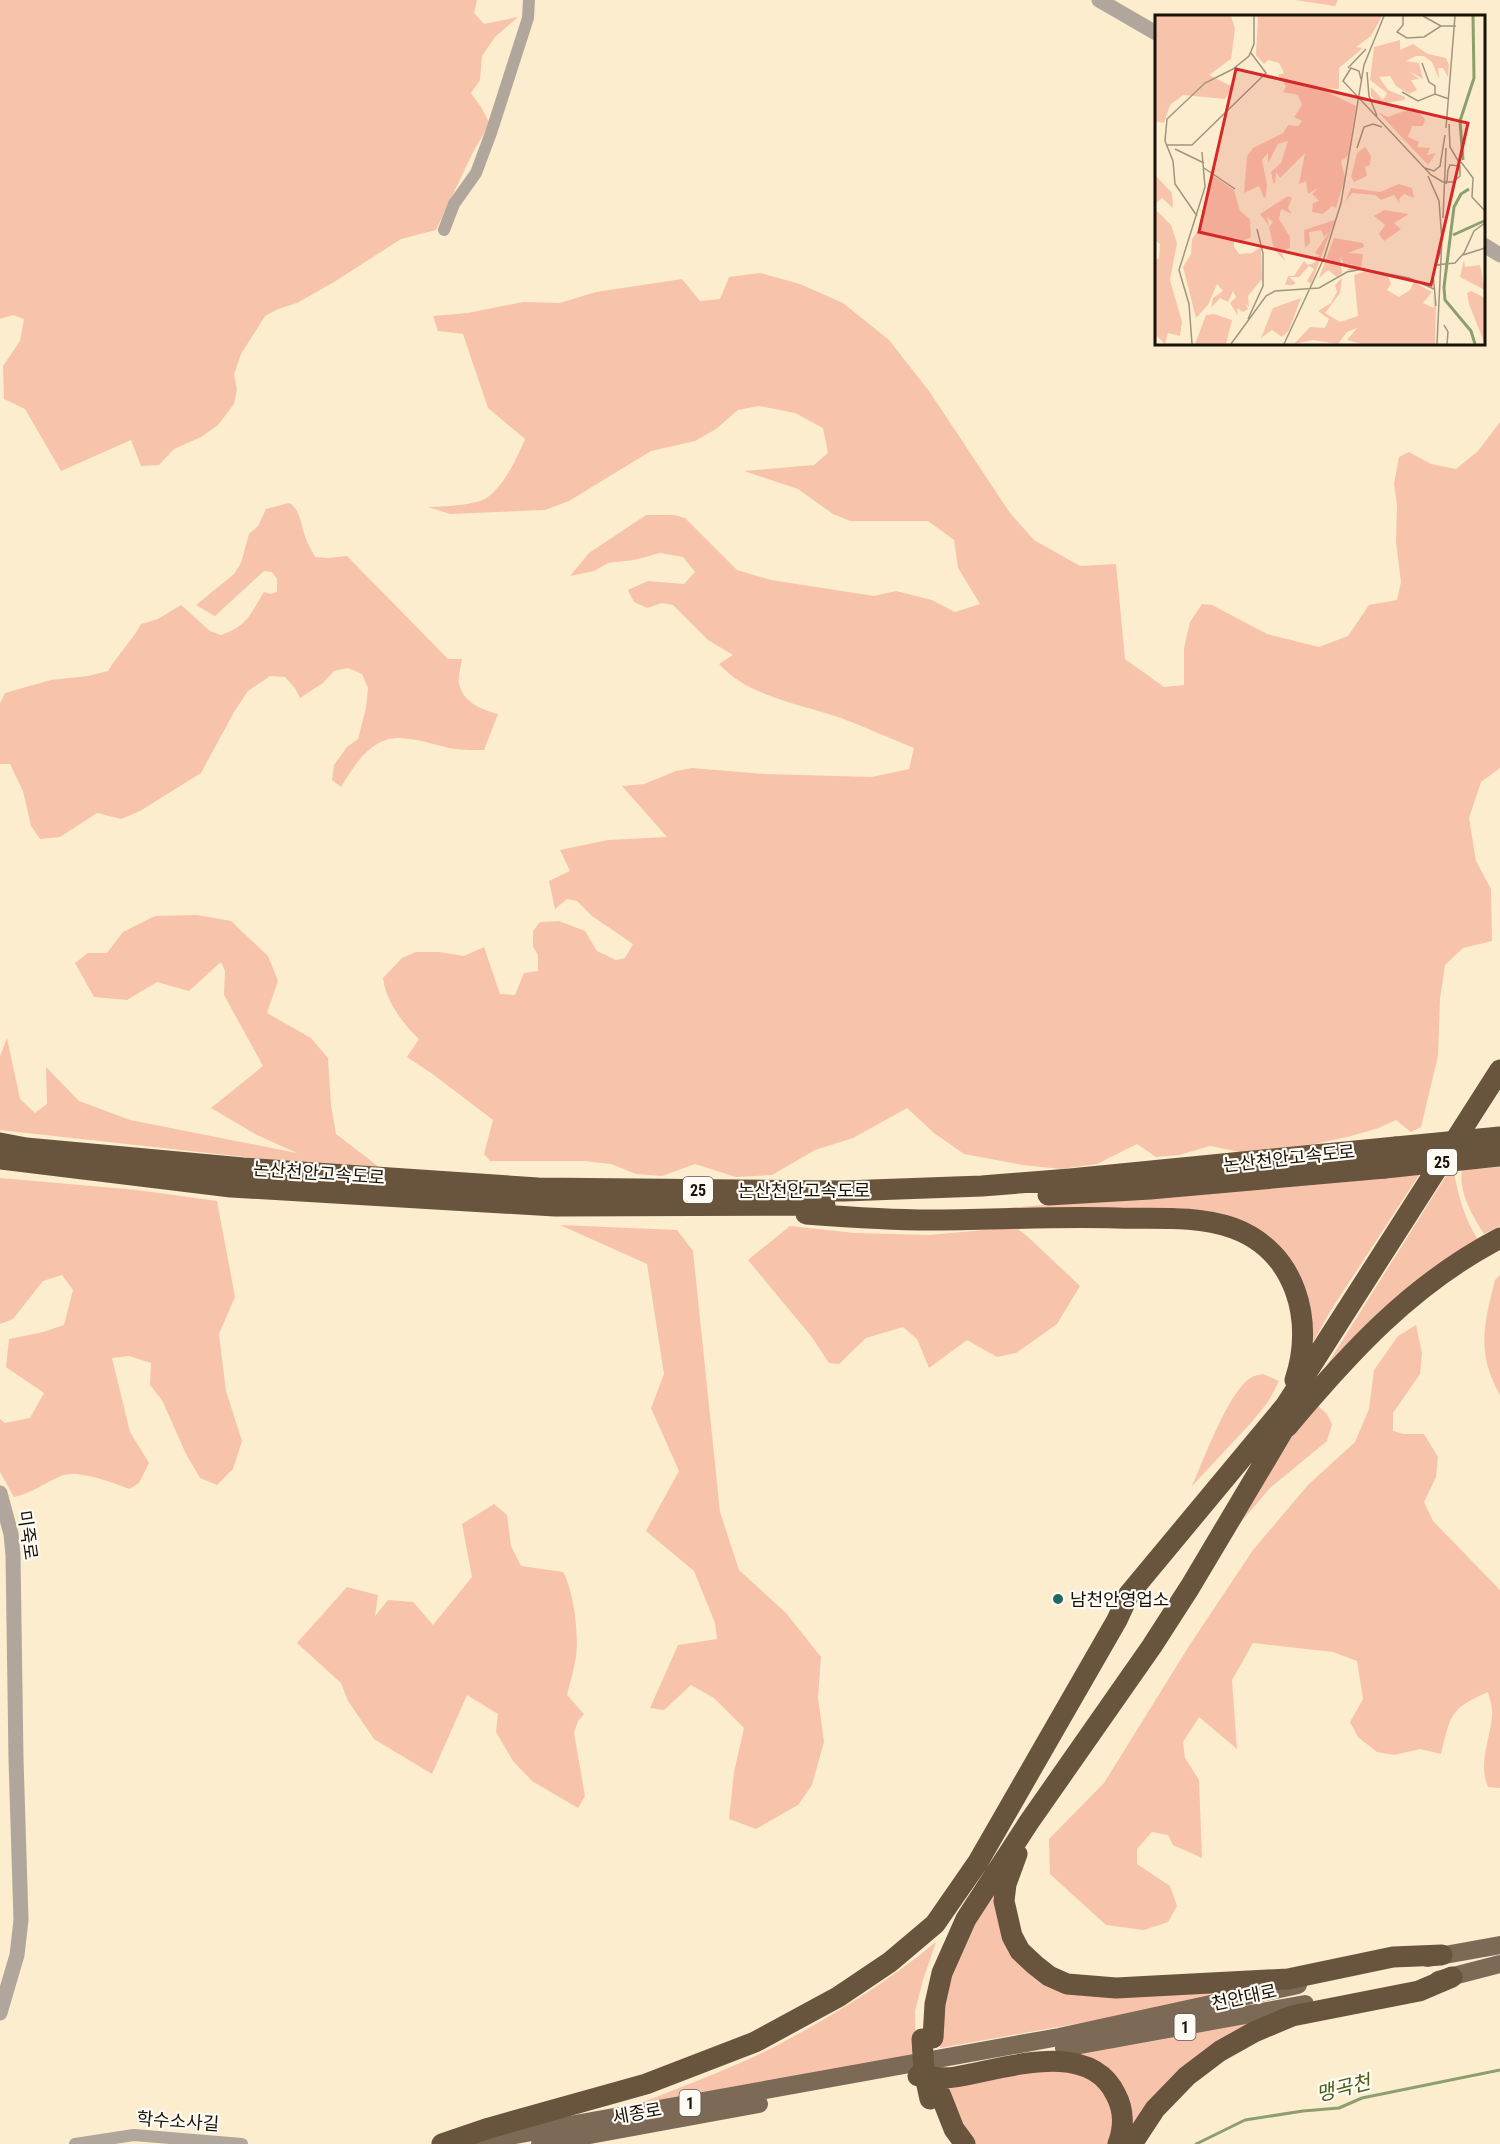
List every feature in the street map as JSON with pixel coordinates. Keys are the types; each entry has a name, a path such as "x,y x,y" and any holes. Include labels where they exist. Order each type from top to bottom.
{"highway":[{"path":"442,2144 489,2128 646,2084 755,2042 838,1997 890,1962 935,1924 978,1862 1117,1620 1129,1594 1286,1405 1500,1070"},
{"path":"965,2144 936,2098 924,2071 927,2039 942,1972 966,1918 1171,1616 1278,1436 1500,1090"},
{"name":"논산천안고속도로","path":"0,1143 26,1148 243,1168 538,1188 844,1191 982,1186 1070,1179 1500,1137"},
{"name":"논산천안고속도로","path":"0,1159 231,1187 555,1206 694,1207 976,1200 1150,1189 1500,1156"},
{"path":"694,1207 877,1219 1065,1217 1193,1220 1234,1228 1255,1239 1274,1255 1290,1276 1298,1295 1304,1329 1303,1346 1286,1405"},
{"path":"1278,1436 1338,1366 1387,1318 1435,1277 1500,1238"},
{"path":"1029,1822 1006,1884 1004,1901 1012,1936 1020,1951 1035,1965 1049,1976 1067,1984 1116,1988 1288,1978 1394,1957 1442,1955"},
{"path":"927,2039 922,2014 941,1947 978,1862"},
{"path":"1132,2144 1155,2109 1187,2076 1220,2051 1254,2032 1292,2016 1419,1991 1452,1977"},
{"path":"917,2070 952,2078 1047,2061 1074,2062 1095,2070 1113,2087 1119,2100 1122,2116 1118,2144"},
{"path":"936,2098 944,2136 951,2144"}],"main road":[{"name":"천안대로","path":"917,2070 1059,2037 1442,1955 1500,1945"},
{"name":"천안대로","path":"917,2070 1452,1977 1500,1964"},
{"name":"세종로","path":"464,2144 917,2070"},
{"name":"세종로","path":"540,2144 917,2070"}],"street":[{"path":"444,230 454,204 476,173 491,133 528,18 529,0"},
{"path":"1099,0 1155,32"},
{"path":"1485,246 1500,255"},
{"name":"미죽로","path":"0,1493 11,1534 13,1555 21,1920 17,1955 0,2013"},
{"name":"학수소사길","path":"75,2144 134,2135 189,2142 242,2144"}],"shaded area":[{"path":"0,0 477,0 474,13 484,24 518,17 495,37 482,56 480,80 471,93 490,124 474,150 436,230 401,239 297,303 265,316 241,354 234,374 237,390 234,404 218,425 201,437 174,449 159,465 141,466 131,440 61,471 25,409 4,399 3,366 20,341 24,319 13,315 0,319"},
{"path":"1295,0 1338,0 1335,6"},
{"path":"760,273 800,284 843,303 889,340 929,391 1010,513 1034,540 1080,566 1116,564 1125,659 1164,687 1184,685 1184,648 1190,622 1202,604 1212,605 1267,634 1319,647 1348,636 1369,605 1397,600 1401,582 1396,542 1397,505 1394,484 1399,457 1409,452 1431,464 1456,469 1478,451 1500,422 1500,768 1481,782 1469,818 1476,861 1491,889 1492,941 1463,948 1445,965 1440,999 1438,1056 1421,1127 1411,1132 1396,1120 1379,1128 1306,1146 1244,1153 1210,1146 1179,1155 1156,1157 1137,1144 1097,1164 1061,1169 1023,1165 964,1154 934,1133 907,1108 853,1138 815,1150 772,1175 736,1177 695,1164 662,1176 636,1174 611,1164 584,1161 490,1161 484,1154 493,1120 407,1057 419,1039 396,1011 383,978 402,958 416,952 439,952 464,956 484,947 500,994 515,995 524,973 538,971 538,955 533,947 533,931 540,922 559,921 585,931 597,951 616,960 625,958 633,944 592,916 577,901 567,899 555,909 549,881 570,871 560,850 608,840 667,837 622,786 644,784 676,771 692,768 765,774 872,777 909,769 914,748 841,718 760,692 731,675 719,664 733,655 708,640 673,605 662,603 647,608 634,602 628,590 648,581 684,584 695,572 683,557 660,553 634,560 608,563 594,571 570,576 589,553 646,515 674,515 685,518 737,570 771,580 874,596 896,591 932,600 955,612 980,604 958,568 954,540 928,521 850,521 833,514 798,489 744,471 814,465 828,453 823,428 795,413 759,406 738,410 716,429 695,441 651,451 569,501 545,510 450,514 428,507 468,504 488,497 505,478 525,439 488,408 463,334 438,331 433,316 468,313 523,302 560,303 596,292 682,279 700,301 720,299 729,277"},
{"path":"289,503 296,509 315,557 347,556 448,659 462,659 459,680 464,695 479,707 498,714 484,750 455,749 402,738 386,740 365,753 341,787 332,780 334,765 347,747 358,739 366,708 368,688 362,674 348,668 334,671 323,683 300,698 285,677 270,676 248,691 201,773 140,811 121,819 97,813 60,837 40,839 31,826 23,791 10,764 0,764 0,703 5,693 51,680 88,676 108,671 141,624 158,619 181,605 210,631 221,635 237,628 251,613 264,592 270,594 277,592 277,579 272,572 264,571 215,616 196,605 234,574 241,563 249,534 258,526 266,509"},
{"path":"197,915 231,921 268,956 278,981 267,1013 311,1038 328,1058 331,1105 336,1134 379,1167 272,1160 0,1130 0,1056 7,1038 20,1099 35,1113 47,1104 46,1067 79,1101 130,1120 297,1153 257,1135 211,1108 263,1066 224,995 225,971 221,962 189,991 157,982 127,1000 94,997 75,963 88,953 107,953 123,932 155,916"},
{"path":"1500,1167 1500,1226 1484,1234 1464,1195 1462,1170"},
{"path":"1449,1171 1454,1172 1469,1224 1478,1240 1325,1368"},
{"path":"1419,1175 1331,1310 1305,1357 1310,1323 1242,1226 956,1212"},
{"path":"0,1178 137,1190 217,1201 235,1297 219,1334 226,1391 242,1441 233,1469 217,1485 200,1478 186,1454 162,1400 150,1385 151,1363 129,1356 112,1358 130,1432 149,1463 139,1483 130,1489 96,1478 68,1474 14,1497 0,1472 0,1419 5,1423 30,1418 44,1393 6,1367 9,1339 64,1325 73,1290 62,1275 43,1281 13,1319 0,1324"},
{"path":"560,1225 677,1230 693,1251 720,1512 739,1570 786,1613 821,1657 818,1698 824,1742 812,1785 798,1805 756,1829 729,1819 734,1772 744,1728 714,1698 691,1685 664,1710 650,1708 678,1645 717,1639 715,1623 694,1571 646,1531 679,1471 651,1408 664,1374 647,1264"},
{"path":"790,1226 855,1233 930,1235 1015,1227 1080,1286 1057,1324 1016,1353 997,1357 967,1340 929,1368 917,1339 903,1327 866,1338 839,1364 829,1363 811,1336 748,1260"},
{"path":"1500,1275 1500,1395 1488,1366 1484,1338 1495,1280"},
{"path":"1416,1325 1422,1353 1420,1374 1393,1413 1393,1431 1404,1434 1424,1434 1438,1457 1436,1477 1424,1502 1433,1521 1500,1590 1500,1788 1488,1787 1485,1778 1484,1760 1492,1713 1488,1692 1466,1703 1454,1715 1447,1730 1441,1754 1420,1749 1394,1755 1377,1752 1358,1737 1350,1722 1363,1699 1357,1661 1333,1652 1253,1643 1232,1680 1237,1749 1199,1717 1183,1742 1185,1758 1199,1780 1202,1858 1173,1845 1168,1835 1152,1832 1137,1849 1137,1864 1170,1886 1177,1906 1168,1922 1144,1930 1106,1925 1050,1874 1049,1839 1104,1783 1189,1646 1253,1550 1308,1485 1355,1442 1369,1409 1374,1370 1398,1336"},
{"path":"1263,1374 1279,1381 1268,1402 1192,1486 1218,1426 1236,1394 1254,1376"},
{"path":"1315,1403 1327,1414 1332,1424 1327,1441 1270,1488 1235,1529 1255,1485"},
{"path":"494,1504 507,1515 511,1546 521,1566 563,1572 570,1590 575,1614 577,1648 567,1695 584,1714 578,1721 574,1733 585,1796 578,1808 532,1781 513,1761 496,1732 498,1714 467,1695 432,1774 374,1739 348,1701 341,1683 297,1643 347,1587 378,1595 375,1616 388,1600 413,1602 433,1625 472,1577 462,1524"},
{"path":"999,1884 1000,1906 1045,1977 1277,1988 940,2048 939,2012 957,1952"},
{"path":"936,1942 915,2011 916,2055 638,2104 741,2063 795,2036 878,1985"},
{"path":"1264,2020 1125,2144 1128,2111 1063,2056"},
{"path":"1059,2068 1099,2080 1115,2112 1110,2144 971,2144 946,2086"}],"waterway":[{"name":"맹곡천","path":"1196,2144 1245,2120 1339,2108 1362,2098 1500,2070"}],"place":[{"name":"남천안영업소","path":"1058,1599"}]}
